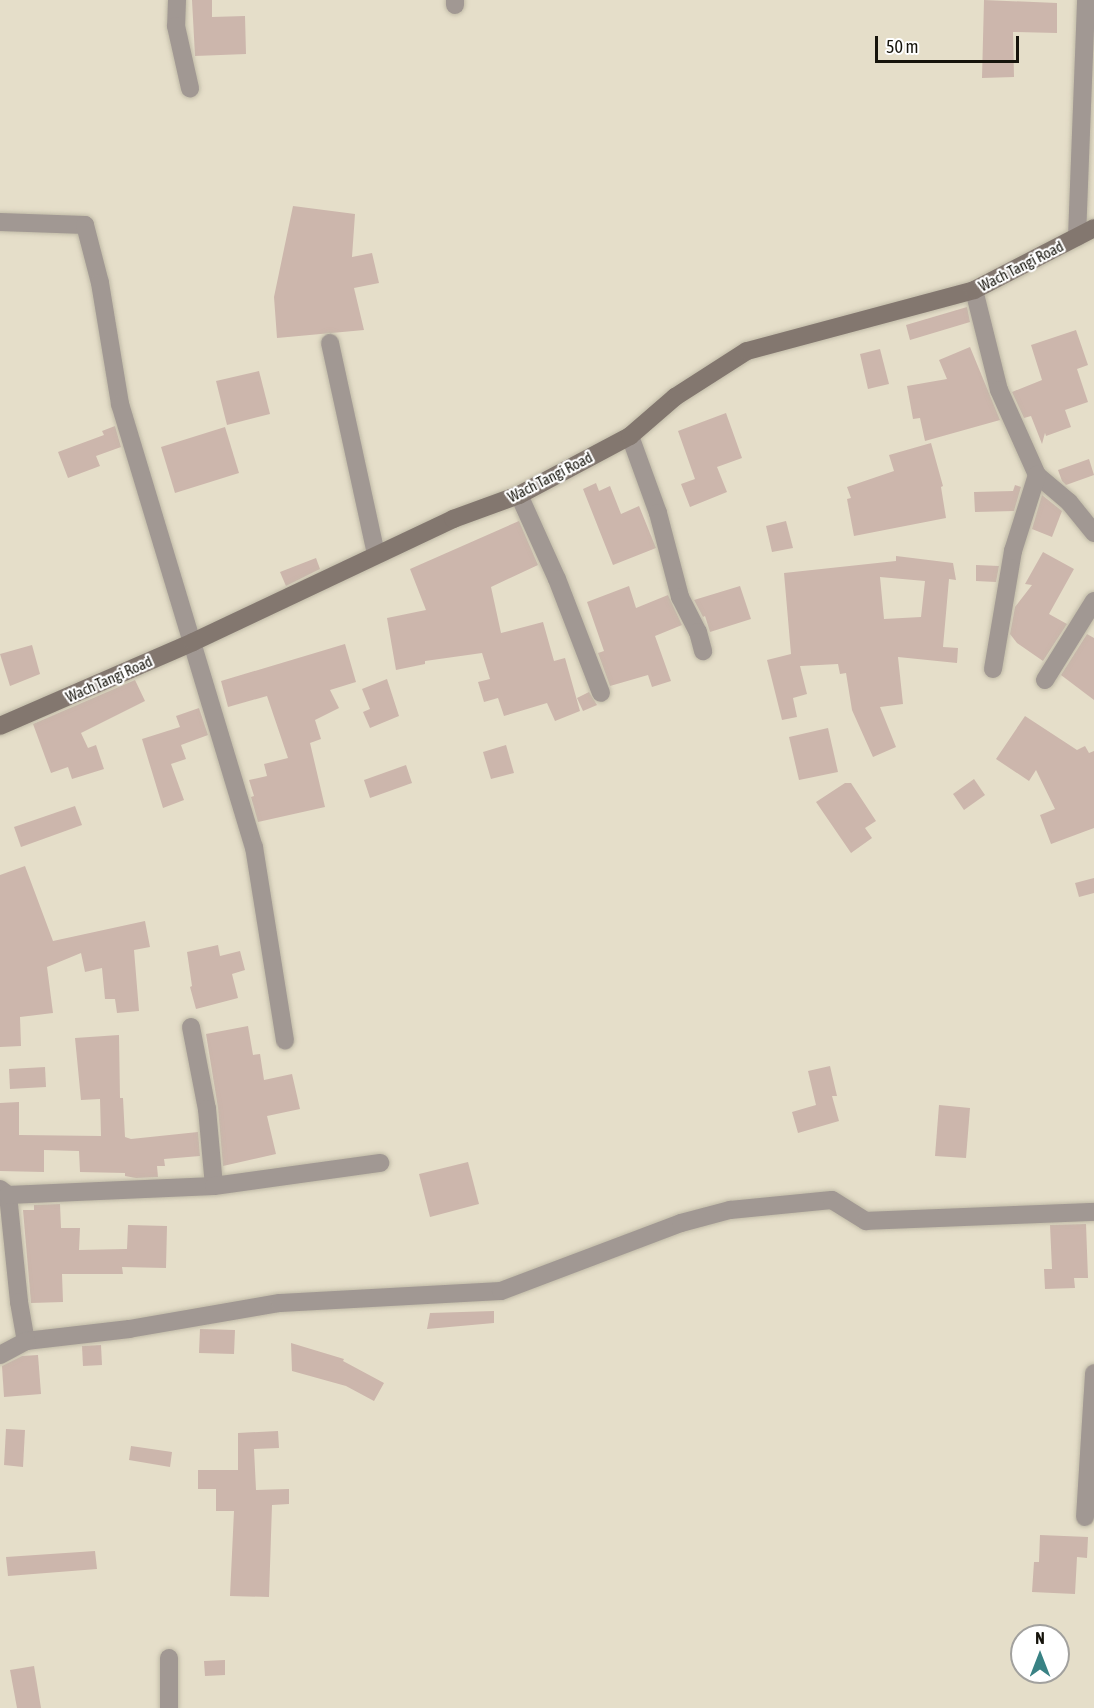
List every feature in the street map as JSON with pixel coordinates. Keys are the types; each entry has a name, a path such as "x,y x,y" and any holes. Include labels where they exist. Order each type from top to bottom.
{"main road":[{"name":"Wach Tangi Road","path":"0,726 194,642 453,519 519,495 630,436 675,398 747,351 974,290 1094,228"}],"street":[{"path":"177,0 176,26 190,88"},
{"path":"1077,237 1086,0"},
{"path":"0,222 85,225 100,284 120,404 194,642 254,847 285,1041"},
{"path":"974,290 999,390 1037,475 1069,502 1094,533"},
{"path":"330,343 376,554"},
{"path":"630,436 658,513 680,597 698,632 703,651"},
{"path":"993,669 1014,551 1037,475"},
{"path":"519,495 557,579 601,693"},
{"path":"1045,680 1094,601"},
{"path":"191,1027 207,1109 214,1186"},
{"path":"26,1341 4,1192 214,1186 380,1163"},
{"path":"0,1354 26,1341 129,1329 280,1304 501,1291 681,1223 730,1210 832,1200 866,1221 1094,1212"},
{"path":"1085,1517 1094,1373"},
{"path":"169,1658 169,1708"}],"building":[{"path":"192,0 212,0 212,17 245,16 246,54 195,56"},
{"path":"984,0 1057,3 1057,33 1013,32 1014,77 982,78"},
{"path":"293,206 355,214 352,257 372,253 379,283 354,288 364,330 277,338 274,297"},
{"path":"967,307 970,322 910,340 906,325"},
{"path":"1076,330 1088,365 1077,369 1088,402 1065,410 1071,427 1046,436 1045,433 1042,444 1031,416 1024,418 1012,392 1042,380 1031,345"},
{"path":"970,347 1000,420 925,441 920,418 913,419 907,386 947,379 939,360"},
{"path":"880,349 889,384 868,389 860,354"},
{"path":"259,371 270,414 227,425 216,381"},
{"path":"726,413 742,458 717,467 727,492 690,507 681,484 695,479 678,431"},
{"path":"115,426 121,447 96,456 100,466 68,478 58,452 104,435 102,431"},
{"path":"225,427 239,473 175,493 161,447"},
{"path":"931,443 943,486 941,487 946,518 854,536 847,499 851,498 847,487 894,471 889,455"},
{"path":"1089,459 1094,475 1066,485 1062,481 1058,470"},
{"path":"596,483 599,491 610,486 621,514 639,506 656,548 613,565 583,489"},
{"path":"1015,485 1021,487 1014,511 975,512 974,492 1013,491"},
{"path":"1042,495 1062,511 1052,537 1032,529"},
{"path":"519,521 538,565 491,587 501,633 543,622 554,661 565,658 580,711 555,721 547,703 504,716 498,698 484,702 478,682 490,679 482,653 425,661 425,664 396,670 387,618 426,610 410,569"},
{"path":"786,521 793,548 772,552 766,526"},
{"path":"1043,552 1074,569 1049,614 1067,624 1043,661 1017,643 1010,634 1015,607 1032,585 1025,584"},
{"path":"896,556 953,563 956,580 949,579 943,647 958,648 957,663 898,657 903,704 880,707 896,747 873,757 852,710 846,673 840,674 838,664 800,666 807,694 793,698 797,717 782,720 767,660 791,654 784,573 896,561","holes":["880,577 925,581 921,617 884,619"]},
{"path":"316,558 320,569 286,586 280,572"},
{"path":"976,565 999,566 996,582 976,581"},
{"path":"629,586 636,608 668,595 682,625 655,636 671,681 652,687 648,675 610,686 598,653 604,651 587,602"},
{"path":"740,586 751,619 710,632 705,616 703,617 694,600"},
{"path":"1087,634 1094,638 1094,700 1061,675"},
{"path":"345,644 356,682 330,690 339,708 315,720 321,739 310,743 325,807 258,822 249,780 267,776 264,764 288,758 267,696 228,707 221,681"},
{"path":"32,645 40,674 10,686 0,654"},
{"path":"387,679 399,716 370,728 363,712 370,709 362,689"},
{"path":"135,680 145,701 81,733 88,748 96,745 104,769 72,779 68,767 51,773 33,724"},
{"path":"589,692 597,705 583,711 577,698"},
{"path":"199,708 208,735 181,745 186,759 171,764 184,800 163,808 142,739 180,727 176,716"},
{"path":"1025,716 1077,750 1085,746 1089,753 1094,751 1094,828 1051,844 1040,815 1055,809 1036,770 1029,781 996,759"},
{"path":"828,728 838,772 799,780 789,737"},
{"path":"506,745 514,773 491,779 483,752"},
{"path":"406,765 412,783 370,798 364,780"},
{"path":"974,779 985,795 964,810 953,794"},
{"path":"845,783 851,783 876,821 865,828 872,838 851,853 816,802"},
{"path":"75,806 82,825 21,847 14,827"},
{"path":"25,866 53,941 145,921 150,947 134,950 139,1011 117,1013 115,999 105,999 102,968 85,972 81,953 47,967 53,1013 20,1017 21,1046 0,1047 0,875"},
{"path":"1094,878 1094,893 1079,897 1075,883"},
{"path":"218,945 220,956 240,951 245,970 232,974 238,998 196,1009 190,987 192,986 187,952"},
{"path":"248,1026 253,1055 260,1054 264,1080 292,1074 300,1109 267,1116 276,1154 223,1166 218,1108 206,1034"},
{"path":"119,1035 120,1098 123,1098 125,1137 131,1139 198,1132 200,1156 164,1159 165,1166 157,1166 158,1177 136,1178 125,1176 125,1173 80,1172 79,1151 44,1150 44,1172 0,1171 0,1103 19,1102 19,1135 101,1136 100,1099 81,1100 75,1038"},
{"path":"830,1066 837,1096 832,1096 839,1121 798,1133 792,1112 816,1105 808,1071"},
{"path":"45,1067 46,1087 10,1089 9,1069"},
{"path":"939,1105 970,1108 966,1158 935,1156"},
{"path":"468,1162 479,1204 430,1217 419,1174"},
{"path":"60,1204 61,1228 80,1228 79,1250 127,1249 128,1225 167,1226 166,1268 122,1267 123,1274 62,1274 63,1302 31,1303 23,1210 34,1210 34,1205"},
{"path":"1086,1224 1088,1278 1074,1278 1075,1288 1045,1289 1044,1269 1052,1269 1050,1225"},
{"path":"494,1311 494,1323 427,1329 430,1313"},
{"path":"200,1329 235,1330 234,1354 199,1353"},
{"path":"291,1343 344,1359 343,1361 384,1383 374,1401 346,1386 292,1371"},
{"path":"101,1345 102,1365 83,1366 82,1346"},
{"path":"38,1355 41,1394 4,1397 2,1366 22,1356"},
{"path":"6,1429 25,1430 23,1467 4,1465"},
{"path":"278,1431 279,1448 254,1449 256,1490 289,1489 289,1504 272,1505 269,1597 230,1596 234,1511 216,1511 216,1489 198,1489 198,1470 238,1470 238,1433"},
{"path":"131,1446 172,1452 170,1467 129,1460"},
{"path":"1040,1535 1088,1537 1087,1558 1077,1557 1075,1594 1032,1592 1034,1562 1039,1562"},
{"path":"95,1551 97,1569 8,1576 6,1557"},
{"path":"225,1660 225,1675 205,1676 204,1661"},
{"path":"34,1666 41,1708 17,1708 10,1670"}]}
